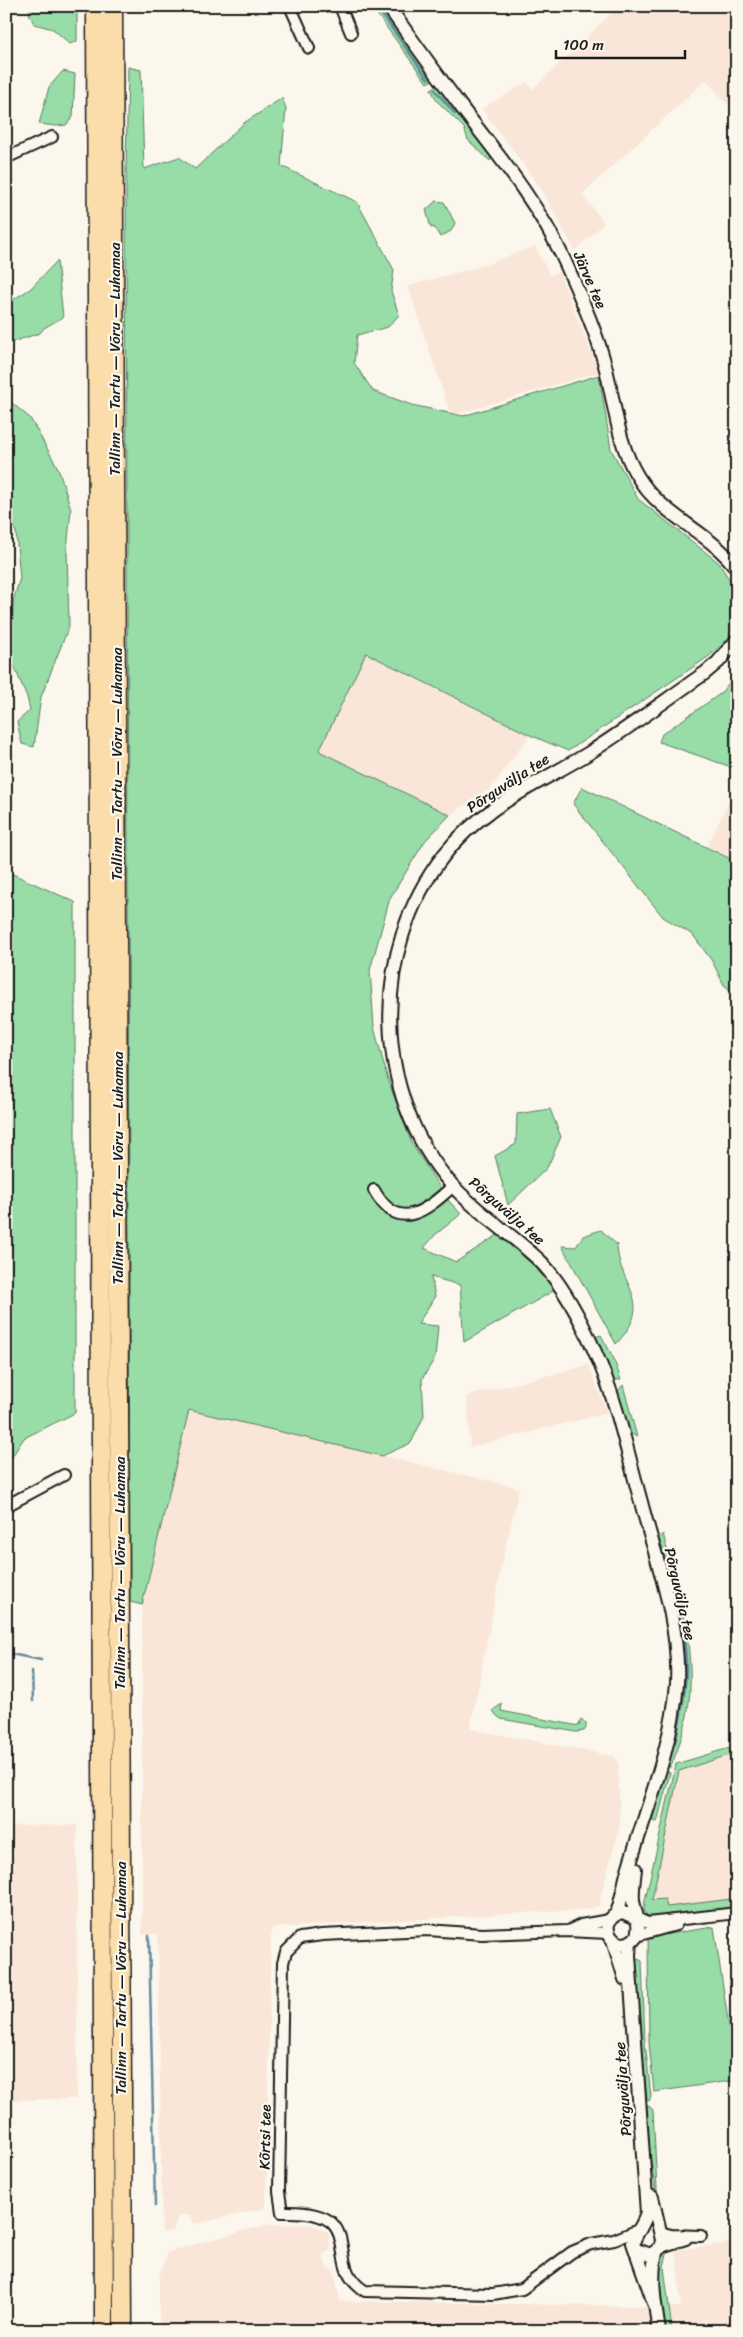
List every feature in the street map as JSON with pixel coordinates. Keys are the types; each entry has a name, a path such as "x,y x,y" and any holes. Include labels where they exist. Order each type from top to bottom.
{"highway":[{"name":"Tallinn — Tartu — Võru — Luhamaa","path":"96,6 104,2331"},
{"name":"Tallinn — Tartu — Võru — Luhamaa","path":"114,9 123,2331"}],"street":[{"path":"290,6 309,48"},
{"path":"340,6 351,33"},
{"name":"Järve tee","path":"388,6 501,158 548,227 566,262 595,331 606,369 621,439 638,478 651,495 723,554 737,569"},
{"path":"6,158 52,137"},
{"name":"Põrguvälja tee","path":"613,1917 641,1833 673,1714 677,1651 664,1588 615,1405 597,1355 558,1284 545,1266 476,1209 453,1186 423,1144 405,1107 396,1075 390,1032 390,1004 396,962 412,910 424,885 446,853 483,816 521,790 588,753 698,678 718,662 737,640"},
{"path":"374,1190 381,1202 389,1209 399,1213 412,1214 424,1211 453,1186"},
{"path":"6,1506 64,1475"},
{"name":"Põrguvälja tee","path":"636,1918 633,1899 641,1833"},
{"path":"702,1918 621,1943 611,1937 607,1926 613,1917 623,1912 648,1923 737,1913"},
{"name":"Kõrtsi tee","path":"567,1931 581,1925 613,1917"},
{"path":"633,1939 638,1931 636,1918"},
{"name":"Kõrtsi tee","path":"611,1937 567,1931 482,1934 418,1931 300,1938 286,1952 283,1963 279,2192 282,2212 307,2212 322,2216 334,2225 342,2238 349,2277 354,2284 365,2291 493,2294 522,2289 572,2252 591,2244 614,2240 641,2229"},
{"name":"Põrguvälja tee","path":"611,1937 632,2003"},
{"name":"Põrguvälja tee","path":"633,1939 629,1955 646,2172 647,2213 641,2229"},
{"name":"Põrguvälja tee","path":"646,2172 660,2232"},
{"path":"614,2240 636,2250 651,2256 672,2242 701,2236 660,2232 654,2228 641,2229 635,2236 633,2243 636,2250 654,2303 659,2331"},
{"path":"654,2303 654,2262 662,2240 660,2232"}],"shaded area":[{"path":"619,6 723,6 737,27 737,94 727,104 706,80 582,194 604,223 575,251 540,187 482,109 527,82 533,89"},
{"path":"535,246 550,276 559,272 599,372 451,416 408,286 485,265"},
{"path":"366,653 530,735 491,788 450,815 319,751"},
{"path":"731,797 737,800 737,861 707,846"},
{"path":"589,1365 607,1413 470,1447 467,1396"},
{"path":"189,1410 519,1488 502,1563 470,1729 614,1756 618,1761 620,1826 601,1894 600,1905 591,1909 271,1928 266,2208 194,2224 190,2215 178,2216 173,2231 162,2233 158,1934 142,1935 142,1605"},
{"path":"729,1748 737,1774 737,1901 662,1913 648,1902 677,1764"},
{"path":"77,1825 77,2099 6,2100 6,1826"},
{"path":"311,2224 328,2232 331,2250 323,2254 326,2267 334,2271 340,2301 681,2307 676,2250 737,2242 737,2331 159,2331 159,2276 168,2252 265,2225"}],"green space":[{"path":"31,6 77,6 77,41 70,44 53,29 34,24 29,13"},
{"path":"371,6 381,6 432,76 431,81 427,83"},
{"path":"128,67 141,70 144,169 179,157 195,169 244,123 282,98 286,108 281,166 357,202 394,270 391,291 399,315 388,327 357,335 354,363 373,391 412,405 463,416 599,375 611,449 638,499 718,562 735,588 737,609 728,640 708,657 568,751 530,735 366,653 319,751 450,815 425,841 390,898 370,970 374,1027 388,1080 412,1144 448,1200 461,1214 435,1235 424,1248 456,1262 499,1234 530,1261 555,1290 464,1342 460,1285 431,1277 435,1296 418,1324 438,1326 435,1358 422,1379 424,1416 411,1443 382,1456 189,1410 142,1605 130,1602 126,169"},
{"path":"63,71 75,74 73,117 66,125 39,124 49,87"},
{"path":"437,86 492,156 490,161 468,140 464,128 437,101 431,89"},
{"path":"436,201 444,202 455,223 451,231 440,237 434,227 431,228 426,210"},
{"path":"57,261 63,317 44,328 40,333 6,344 6,304 30,289"},
{"path":"6,398 30,418 58,468 71,509 67,550 69,626 41,697 34,747 22,744 17,722 30,710 27,697 11,659 13,601 20,578 16,533 6,499"},
{"path":"737,673 737,769 659,742 662,734 720,694"},
{"path":"582,787 737,862 737,996 724,985 712,961 693,935 663,917 573,804"},
{"path":"6,871 75,902 75,1413 24,1438 6,1466"},
{"path":"550,1109 561,1137 547,1168 508,1205 495,1156 516,1144 517,1114"},
{"path":"601,1230 617,1245 619,1260 635,1305 634,1316 628,1329 616,1344 562,1246 576,1247 583,1236"},
{"path":"601,1335 613,1357 621,1380 611,1378 595,1337"},
{"path":"623,1385 637,1437 630,1433 617,1392"},
{"path":"663,1534 681,1601 690,1669 690,1693 687,1716 671,1767 667,1767 682,1697 683,1659 657,1539"},
{"path":"502,1704 501,1711 579,1726 581,1719 586,1723 586,1728 584,1731 576,1732 501,1719 493,1710"},
{"path":"729,1748 737,1781 729,1755 679,1771 652,1900 665,1899 667,1907 731,1899 732,1905 726,1910 650,1920 644,1911 645,1900 676,1764"},
{"path":"666,1770 670,1773 657,1822 652,1821"},
{"path":"714,1927 737,2080 654,2092 649,2043 648,1937"},
{"path":"634,1960 642,1961 645,2042 651,2097 649,2101 647,2100"},
{"path":"647,2104 653,2110 658,2209 650,2154"},
{"path":"668,2249 664,2267 672,2331 666,2331 658,2288 659,2265 662,2256"}],"waterway":[{"path":"376,6 428,79"},
{"path":"435,90 455,114"},
{"path":"661,1547 680,1617 685,1645 685,1691 675,1743"},
{"path":"6,1653 41,1660"},
{"path":"32,1671 33,1701"},
{"path":"149,1936 155,2206"}]}
